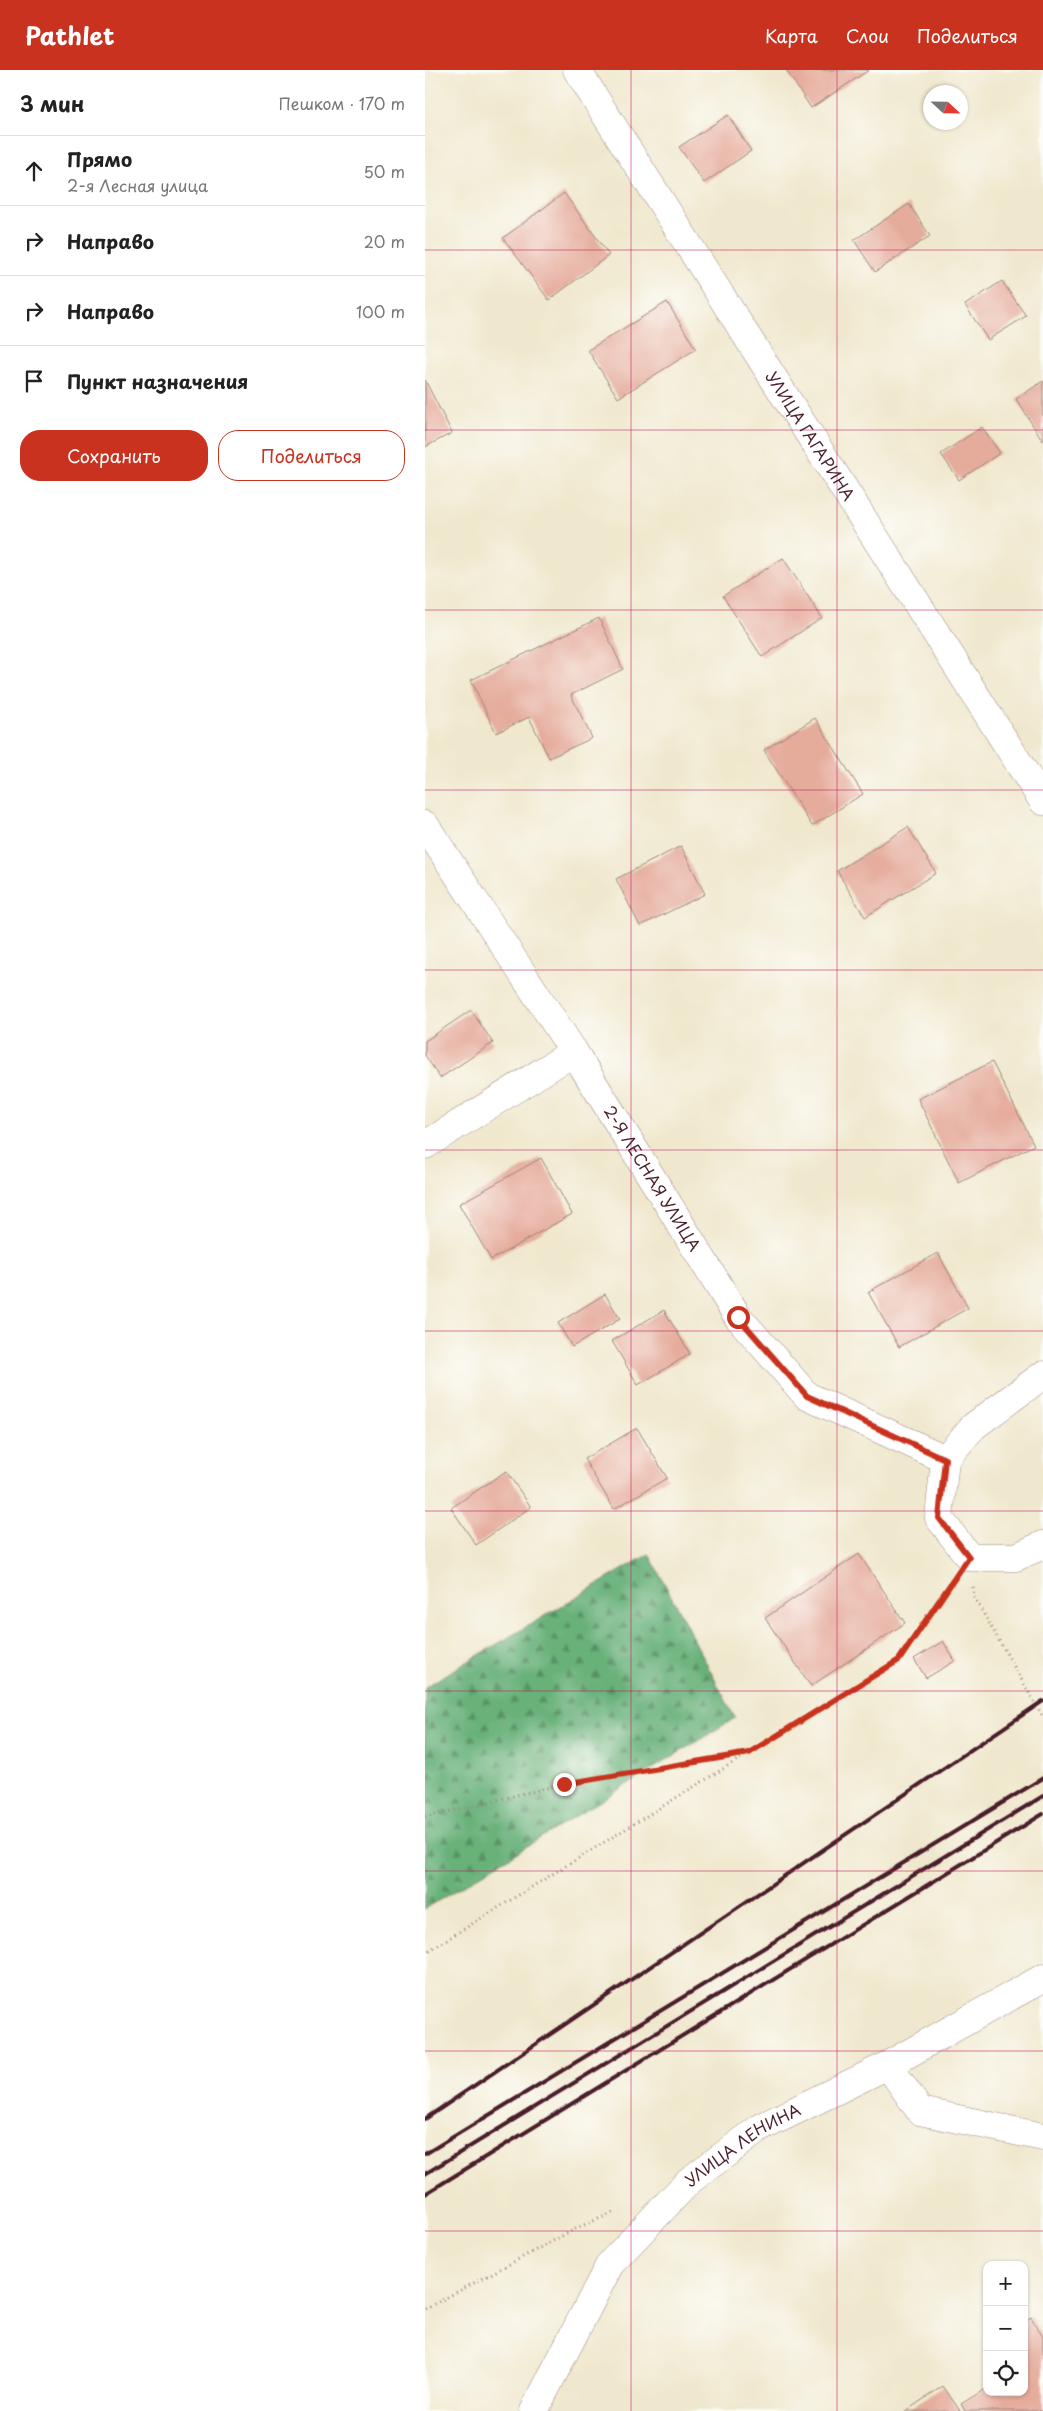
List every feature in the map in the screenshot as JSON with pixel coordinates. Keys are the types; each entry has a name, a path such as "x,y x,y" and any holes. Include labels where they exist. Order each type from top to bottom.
{"street":[{"name":"УЛИЦА ГАГАРИНА","path":"577,70 1043,801"},
{"name":"2-Я ЛЕСНАЯ УЛИЦА","path":"425,826 574,1052 738,1317 807,1396 945,1459"},
{"path":"425,1145 574,1052"},
{"path":"1043,1375 974,1426 945,1459 939,1518 969,1557 1016,1557 1043,1545"},
{"name":"УЛИЦА ЛЕНИНА","path":"534,2411 610,2264 689,2181 760,2128 888,2065 1043,1978"},
{"path":"888,2065 920,2111 1043,2136"}],"path":[{"path":"969,1557 974,1597 1043,1716"},
{"path":"425,1953 899,1660 969,1557"},
{"path":"425,1817 564,1784 749,1753"},
{"path":"425,2309 579,2227 616,2212"}],"green space":[{"path":"649,1554 735,1718 425,1909 425,1687"}],"building":[{"path":"786,70 869,70 811,108"},
{"path":"728,115 751,151 704,183 679,147"},
{"path":"564,193 609,255 549,300 503,238"},
{"path":"909,204 930,236 875,272 854,240"},
{"path":"1002,281 1026,316 988,340 965,305"},
{"path":"667,302 696,349 618,398 588,350"},
{"path":"425,380 452,433 425,447"},
{"path":"1043,381 1043,441 1016,399"},
{"path":"982,427 1000,453 959,480 941,454"},
{"path":"783,558 822,618 762,657 723,596"},
{"path":"599,618 623,669 571,695 592,738 549,758 529,717 496,733 471,680"},
{"path":"815,718 863,794 812,826 764,750"},
{"path":"908,827 936,873 865,917 837,871"},
{"path":"681,846 705,894 640,926 616,879"},
{"path":"471,1010 493,1043 440,1078 425,1055 425,1041"},
{"path":"992,1062 1034,1145 959,1183 918,1099"},
{"path":"541,1158 572,1214 491,1260 459,1204"},
{"path":"938,1253 968,1308 899,1347 868,1292"},
{"path":"605,1294 620,1319 572,1347 558,1323"},
{"path":"664,1310 690,1354 638,1385 612,1341"},
{"path":"637,1428 667,1478 614,1509 584,1459"},
{"path":"506,1471 531,1507 476,1545 451,1508"},
{"path":"859,1554 905,1623 811,1686 765,1618"},
{"path":"943,1641 955,1661 926,1678 914,1659"},
{"path":"1031,2317 1043,2337 1043,2411 965,2411 961,2404 983,2390 983,2396 1028,2396 1028,2319"},
{"path":"943,2386 960,2411 906,2411"}],"railway":[{"path":"425,2119 1043,1701"},
{"path":"425,2154 1043,1778"},
{"path":"425,2174 1043,1796"},
{"path":"425,2194 1043,1814"}],"route":[{"path":"564,1784 749,1753 899,1660 969,1557 939,1518 945,1459 807,1396 738,1317"}]}
